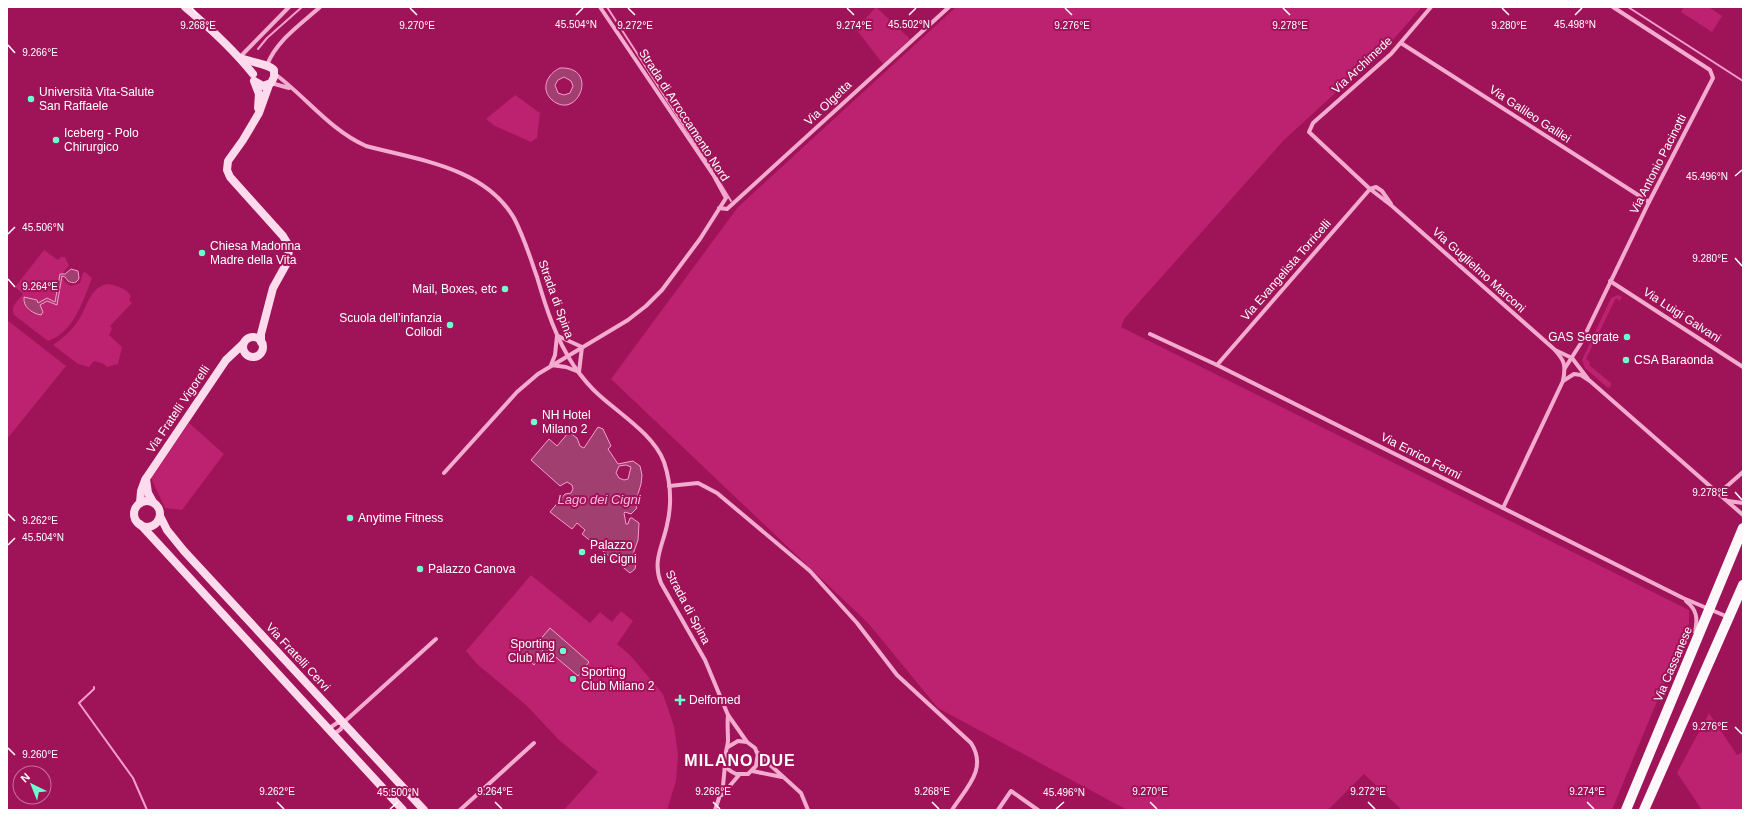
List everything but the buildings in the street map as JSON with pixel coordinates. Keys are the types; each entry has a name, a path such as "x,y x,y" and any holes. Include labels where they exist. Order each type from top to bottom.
{"main road":[{"name":"Via Cassanese","path":"1626,810 1743,528"},
{"path":"1644,810 1743,585"}],"street":[{"path":"185,7 240,57 261,86 270,84"},
{"path":"240,57 289,7"},
{"path":"256,116 259,96 254,78 256,67 264,65 276,47 320,7"},
{"name":"Strada di Arroccamento Nord","path":"444,473 516,392 551,365 635,316 662,290 700,239 726,198 714,176 600,7"},
{"name":"Via Olgetta","path":"719,208 727,210 949,7"},
{"name":"Via Archimede","path":"1311,136 1309,132 1313,124 1391,54 1431,7"},
{"name":"Via Antonio Pacinotti","path":"1565,368 1581,343 1649,202 1712,78 1710,70 1613,7"},
{"name":"Via Galileo Galilei","path":"1401,43 1649,202"},
{"path":"231,355 240,353 253,357 260,354 263,348 261,342 262,330 268,312 273,288 287,263 289,246 283,236 230,177 227,166 229,158 245,137 256,116 275,74 272,68 240,57"},
{"name":"Strada di Spina","path":"275,74 336,128 356,141 366,146 451,169 471,178 492,192 510,212 524,239 557,336 568,355 595,392 631,422 652,443 664,463 671,505 666,533 657,557 659,577 705,660 728,715"},
{"name":"Strada di Spina","path":"270,84 292,89"},
{"name":"Via Guglielmo Marconi","path":"1311,136 1554,349 1562,358 1565,368"},
{"name":"Via Evangelista Torricelli","path":"1217,365 1370,189"},
{"name":"Via Luigi Galvani","path":"1610,281 1743,366"},
{"path":"246,354 243,349 243,344 247,339 253,337 262,330"},
{"name":"Via Enrico Fermi","path":"1150,334 1217,365 1683,598 1729,618"},
{"path":"557,336 582,347 579,372 566,367 551,365 555,355 557,336"},
{"path":"253,337 261,342"},
{"name":"Via Fratelli Vigorelli","path":"140,503 141,488 146,478 226,360 243,344"},
{"name":"Via Guglielmo Marconi","path":"1554,349 1572,358 1590,381"},
{"path":"1503,508 1563,381 1565,368"},
{"name":"Via Guglielmo Marconi","path":"1563,381 1574,374 1581,375 1590,381 1743,515"},
{"path":"1718,494 1743,472"},
{"path":"140,524 147,526 154,525 160,516 160,510 148,493 146,478"},
{"path":"669,486 698,483 717,493 810,571 857,623 897,675 971,744 978,756 977,770 952,810"},
{"path":"154,502 146,501 140,503 136,508 135,515 140,524 403,810"},
{"path":"1726,501 1743,503"},
{"name":"Via Fratelli Cervi","path":"160,516 166,530 184,551 424,810"},
{"path":"1736,601 1743,593"},
{"name":"Via Enrico Fermi","path":"1683,598 1693,608 1697,618 1694,647"},
{"path":"332,733 331,727 337,723 342,723 436,639"},
{"path":"728,715 747,742"},
{"path":"715,810 720,797 725,765 724,756 727,748 728,715"},
{"path":"332,733 341,729 342,723"},
{"path":"727,748 734,742 747,742 752,744 758,753 782,777 801,793 808,810"},
{"path":"460,810 534,743"},
{"path":"752,771 756,766 758,753"},
{"path":"725,765 729,771 739,775"},
{"path":"720,797 739,775 752,771 782,777"},
{"path":"998,810 1011,791 1038,810"}],"shaded area":[{"path":"876,7 910,39 883,64 856,29"},
{"path":"956,7 1422,7 1391,42 1284,140 1124,319 1121,327 1689,610 1689,624 1612,810 1402,810 1364,774 1328,810 1127,810 938,708 868,623 611,379 738,207"},
{"path":"1684,7 1709,7 1722,16 1712,32 1681,12"},
{"path":"515,95 540,113 537,138 531,142 495,126 486,119"},
{"path":"44,250 58,260 61,257 65,257 69,266 63,274 60,274 55,302 47,298 38,303 24,299 27,309 33,314 40,305 47,301 57,305 62,276 65,282 71,286 80,283 83,273 85,272 92,278 81,306 71,323 65,331 48,341 14,315 13,312 15,304 23,294 15,287"},
{"path":"107,284 124,289 131,296 129,300 132,303 110,326 112,329 109,335 122,347 118,364 107,367 104,364 94,361 89,367 78,364 53,345 67,334 75,325 92,294 101,286"},
{"path":"1618,295 1622,297 1620,301 1616,298 1586,359 1590,362 1589,365 1611,383 1611,386 1608,388 1585,368 1582,360 1611,298"},
{"path":"7,320 66,366 7,439"},
{"path":"189,423 224,454 182,510 165,508 151,478"},
{"name":"Sporting Club Milano 2","path":"531,575 590,623 600,612 612,622 621,611 633,621 617,644 630,655 663,694 674,726 678,755 676,781 667,810 564,810 598,772 559,740 526,705 477,664 466,651"},
{"path":"1709,713 1737,755 1743,752 1743,810 1702,810 1677,773"}],"water":[{"path":"560,68 572,70 579,75 582,83 581,92 577,99 570,104 561,105 548,96 546,91 547,82 555,71","holes":["564,77 571,81 573,86 570,93 564,95 558,93 555,85 558,80"]},
{"path":"71,269 78,271 79,278 76,282 72,282 68,281 62,276 57,305 47,301 40,305 43,312 41,315 34,313 26,307 24,297 37,300 38,303 47,298 55,302 60,274 65,274"},
{"name":"Lago dei Cigni","path":"598,427 603,429 611,446 608,449 618,464 633,461 640,466 642,475 635,504 637,508 631,514 624,513 626,524 628,524 630,518 639,523 638,540 632,557 636,563 635,569 630,573 582,534 585,530 577,523 572,529 550,512 565,494 571,493 573,489 572,485 567,482 560,486 531,460 549,439 557,446 569,432 577,438 580,446 584,448","holes":["626,465 631,467 628,479 624,480 619,478 616,473 619,466"]},
{"name":"Sporting Club Mi2","path":"550,628 589,662 578,676 545,648 542,651 544,653 534,665 519,652 528,640 538,648 541,644 538,642"}],"waterway":[{"path":"258,49 267,38 302,7"},
{"path":"607,7 713,171"},
{"path":"1628,7 1743,81"},
{"path":"717,178 731,201"},
{"path":"94,687 94,689 79,703 133,778 147,810"}],"place":[{"name":"Università Vita-Salute San Raffaele","path":"31,99"},
{"name":"Iceberg - Polo Chirurgico","path":"56,140"},
{"name":"Chiesa Madonna Madre della Vita","path":"202,253"},
{"name":"Mail, Boxes, etc","path":"505,289"},
{"name":"Scuola dell’infanzia Collodi","path":"450,325"},
{"name":"GAS Segrate","path":"1627,337"},
{"name":"CSA Baraonda","path":"1626,360"},
{"name":"NH Hotel Milano 2","path":"534,422"},
{"name":"Anytime Fitness","path":"350,518"},
{"name":"Palazzo dei Cigni","path":"582,552"},
{"name":"Palazzo Canova","path":"420,569"},
{"name":"Sporting Club Mi2","path":"563,651"},
{"name":"Sporting Club Milano 2","path":"573,679"},
{"name":"Delfomed","path":"680,700"}],"district":[{"name":"MILANO DUE","path":"740,760"}]}
